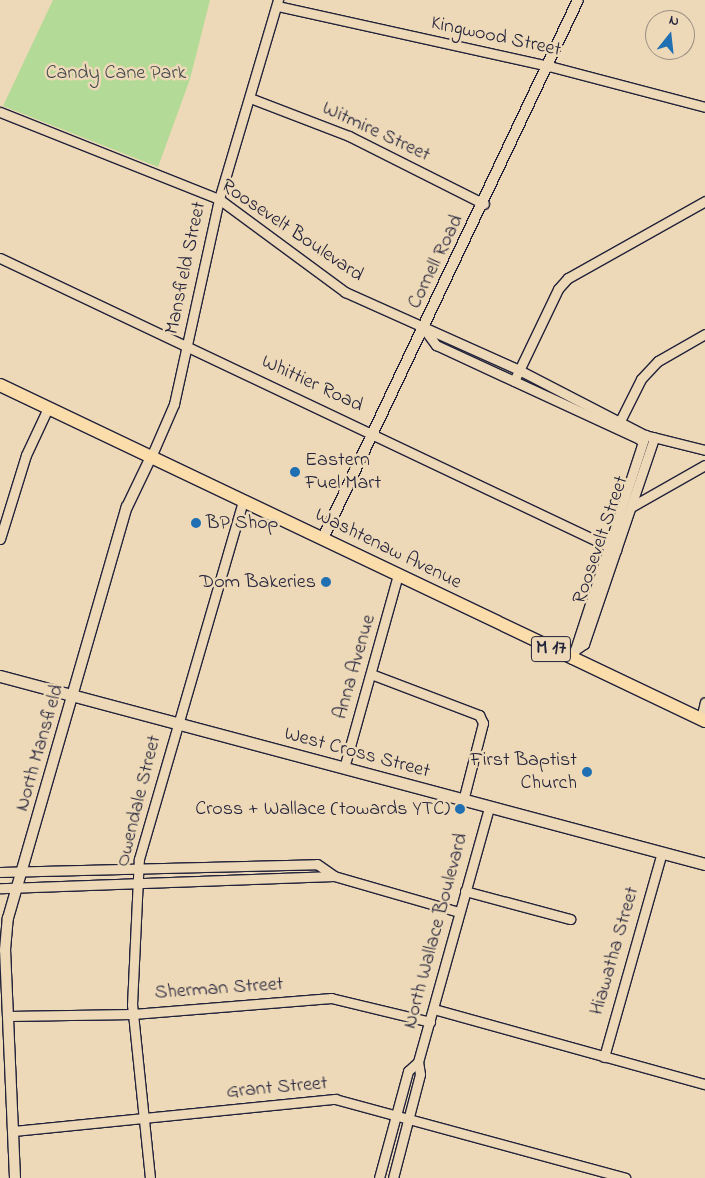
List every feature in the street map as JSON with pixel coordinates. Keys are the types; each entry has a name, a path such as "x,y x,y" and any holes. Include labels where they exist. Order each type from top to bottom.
{"main road":[{"name":"Washtenaw Avenue","path":"0,385 398,575 573,654 703,720"},
{"name":"West Cross Street","path":"0,676 660,855 705,864"}],"street":[{"name":"Cornell Road","path":"323,538 484,204 578,0"},
{"name":"Kingwood Street","path":"278,3 549,66 705,107"},
{"name":"Mansfield Street","path":"151,457 170,416 219,199 278,3"},
{"name":"Witmire Street","path":"250,98 349,136 484,204"},
{"name":"Roosevelt Boulevard","path":"0,112 219,199 345,292 519,370 621,419 649,436 705,450"},
{"path":"514,381 558,289 568,278 705,201"},
{"name":"Whittier Road","path":"0,258 187,344 616,550"},
{"name":"Roosevelt Boulevard","path":"423,328 436,345 639,439 649,436"},
{"path":"617,428 641,379 658,361 705,334"},
{"path":"0,539 26,456 48,408"},
{"name":"Roosevelt Street","path":"573,654 574,639 606,546 649,436"},
{"name":"Roosevelt Street","path":"573,654 584,644 631,507 649,436"},
{"name":"North Mansfield","path":"15,1178 6,933 22,871 128,507 151,457"},
{"path":"621,504 631,507 705,465"},
{"name":"Owendale Street","path":"150,1178 142,1119 133,1014 138,868 176,724 243,501"},
{"name":"Anna Avenue","path":"344,768 398,575"},
{"path":"371,674 479,715 483,723 463,801"},
{"path":"703,720 705,702"},
{"name":"North Wallace Boulevard","path":"393,1178 410,1119 420,1074 418,1062 489,808"},
{"name":"Hiawatha Street","path":"604,1057 660,855"},
{"path":"0,872 317,864 334,876"},
{"path":"0,888 334,876 459,912"},
{"path":"465,891 570,919"},
{"name":"Sherman Street","path":"8,1016 133,1014 331,998 430,1022"},
{"path":"434,1009 705,1084"},
{"name":"North Wallace Boulevard","path":"380,1178 408,1071 418,1062"},
{"name":"Grant Street","path":"13,1131 335,1099 625,1178"}],"green space":[{"name":"Candy Cane Park","path":"53,0 210,0 190,79 158,167 3,106"}],"place":[{"name":"Eastern Fuel Mart","path":"295,472"},
{"name":"BP Shop","path":"196,523"},
{"name":"Dom Bakeries","path":"326,582"},
{"name":"First Baptist Church","path":"587,772"},
{"name":"Cross + Wallace (towards YTC)","path":"460,809"}]}
